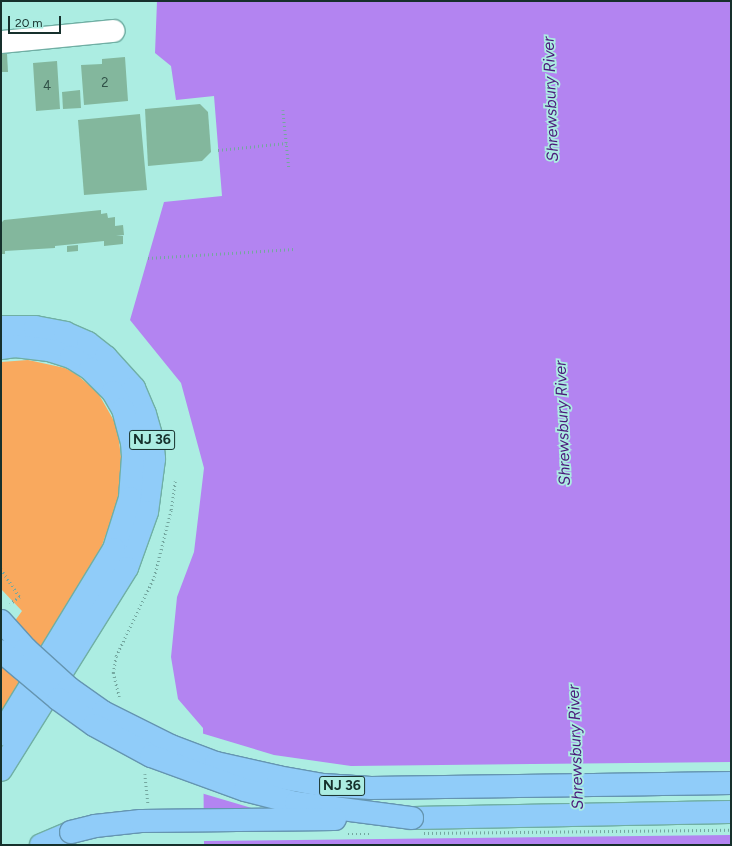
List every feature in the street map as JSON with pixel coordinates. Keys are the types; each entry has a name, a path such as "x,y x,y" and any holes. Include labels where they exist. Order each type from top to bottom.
{"highway":[{"name":"NJ 36","path":"1,327 35,327 65,333 88,343 106,358 134,388 149,426 154,459 152,488 141,534 127,568 86,634 12,727"},
{"name":"NJ 36","path":"1,348 38,348 62,354 81,363 99,376 112,392 128,424 132,442 133,478 125,520 114,549 78,609 12,727"},
{"name":"NJ 36","path":"7,615 64,683 103,712 171,746 209,760 270,775 323,785 371,788 731,783"},
{"name":"NJ 36","path":"1,651 58,700 94,725 151,756 238,788 296,803 412,818"},
{"path":"1,770 12,727"},
{"name":"NJ 36","path":"41,845 71,832 95,826 141,821 731,812"}],"street":[{"path":"1,42 113,31"}],"path":[{"path":"284,110 289,168"},
{"path":"218,150 287,143"},
{"path":"148,258 294,249"},
{"path":"121,703 113,673 116,656 154,577 172,510 175,481"},
{"path":"1,569 20,597 10,604 7,615"},
{"path":"113,694 125,701"},
{"path":"144,771 148,808"}],"shaded area":[{"path":"28,360 65,368 76,374 98,393 117,426 122,465 117,503 100,551 1,715 1,640 22,611 1,589 1,362"}],"water":[{"name":"Shrewsbury River","path":"157,1 731,1 731,845 204,845 203,728 178,699 171,657 177,597 194,552 204,468 181,383 130,320 164,202 222,196 214,96 176,100 171,66 155,53"}],"pier":[{"path":"201,733 274,755 351,766 731,762 731,835 202,841 202,810 255,809 201,793"}],"building":[{"path":"1,54 7,54 8,72 1,72"},
{"path":"125,57 128,101 84,105 81,65 102,64 102,59"},
{"path":"57,61 60,109 36,111 33,63"},
{"path":"80,90 81,108 63,109 62,92"},
{"path":"200,104 208,112 211,152 202,161 148,166 145,109"},
{"path":"140,114 147,190 84,195 78,120"},
{"path":"101,210 101,214 107,213 108,218 115,217 115,226 123,225 124,235 116,236 123,236 123,244 104,246 104,241 55,246 55,248 5,251 5,254 1,254 1,223 4,220"},
{"path":"78,245 78,251 67,252 67,246"}]}
